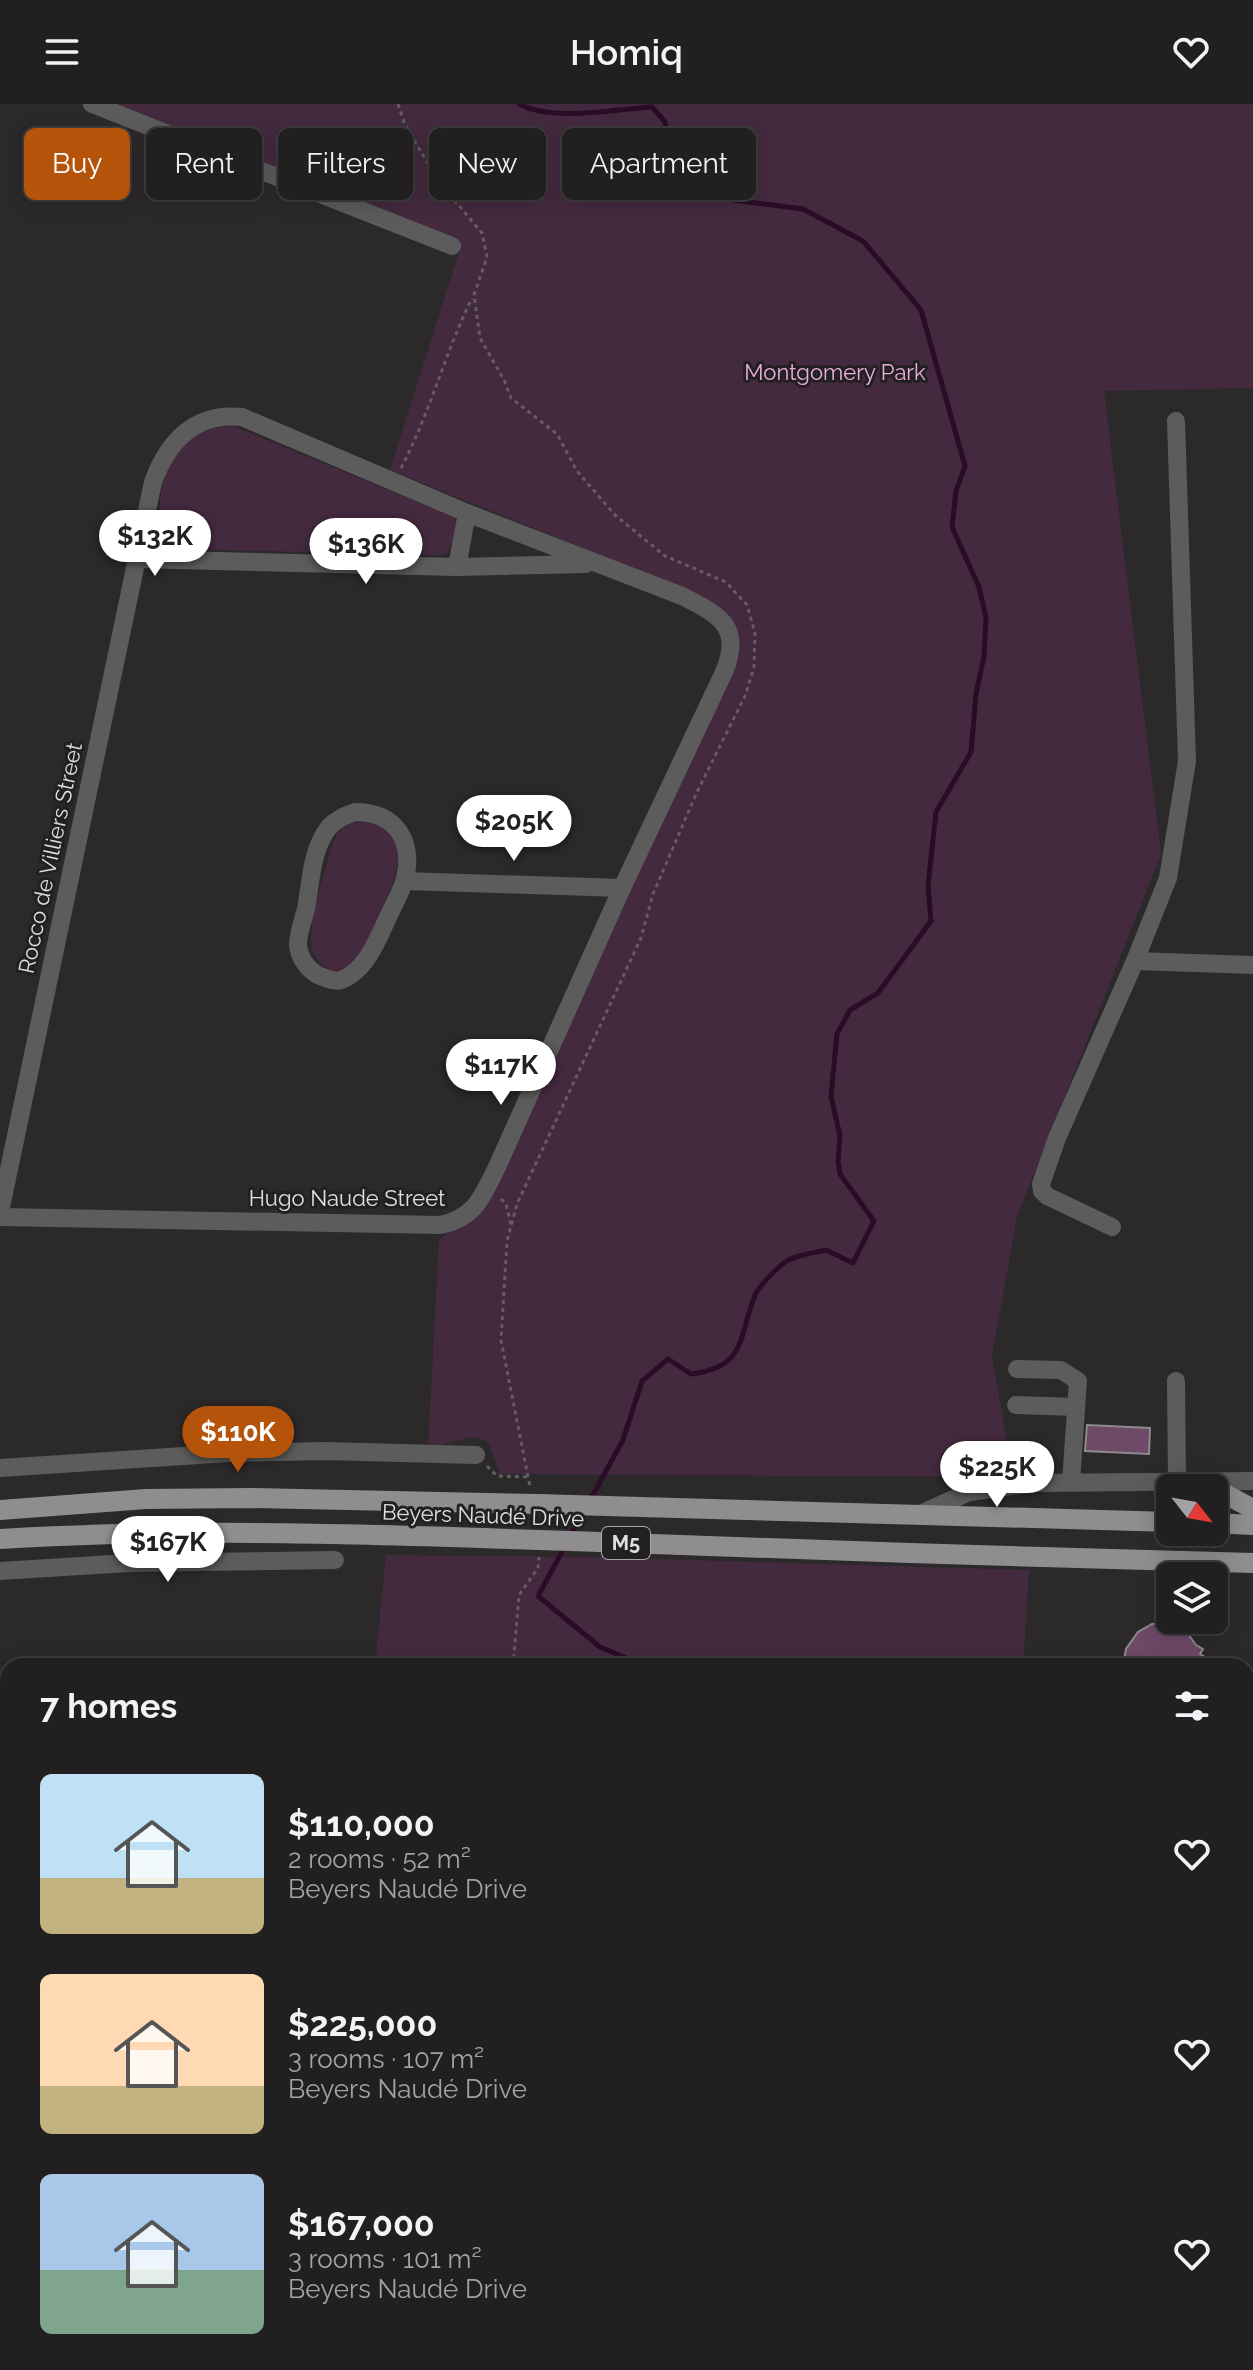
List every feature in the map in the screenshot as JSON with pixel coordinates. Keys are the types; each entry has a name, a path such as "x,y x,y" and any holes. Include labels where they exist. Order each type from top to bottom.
{"main road":[{"path":"1228,1496 1253,1509"},
{"name":"Beyers Naudé Drive","path":"0,1510 161,1498 537,1504 1156,1522"},
{"path":"1035,1557 1036,1519"},
{"path":"1228,1524 1253,1525"},
{"name":"Beyers Naudé Drive","path":"0,1539 191,1532 1253,1563"},
{"path":"1171,1561 1172,1546"}],"street":[{"path":"92,104 452,246"},
{"name":"Rocco de Villiers Street","path":"0,1215 153,482 161,460 177,439 212,418 224,415 242,417 467,513 682,596"},
{"path":"1112,1227 1047,1196 1041,1184 1057,1138 1168,878 1187,761 1176,421"},
{"path":"457,567 467,513"},
{"name":"Rocco de Villiers Street","path":"137,559 457,567 596,564"},
{"name":"Hugo Naude Street","path":"0,1215 440,1225 457,1222 467,1215 477,1205 489,1183 730,656 731,635 726,626 707,609 682,596"},
{"path":"368,812 394,825 409,855 405,881 369,956 356,970 340,980 330,980 314,973 303,962 298,944 316,852 332,824 346,815 368,812"},
{"path":"405,881 622,888"},
{"path":"1135,961 1253,965"},
{"path":"1017,1369 1061,1370 1078,1381 1071,1482"},
{"path":"1176,1381 1177,1474"},
{"path":"1016,1405 1076,1407"},
{"path":"0,1468 229,1453 325,1451 476,1455"},
{"name":"Beyers Naudé Drive","path":"918,1515 969,1492 1034,1483 1156,1481"},
{"name":"Beyers Naudé Drive","path":"1228,1484 1253,1481"},
{"path":"0,1571 128,1563 335,1560"}],"path":[{"path":"394,482 419,435 454,334 474,295 487,257 482,233 439,182 405,125 398,104"},
{"path":"474,295 480,338 511,398 557,434 577,471 615,515 665,556 726,582 747,605 755,633 754,667 745,696 697,792 653,894 641,938 517,1204 511,1225 507,1241 501,1340 527,1477 537,1504"},
{"path":"489,1183 506,1204 511,1225"},
{"path":"476,1455 497,1476 527,1477"},
{"path":"514,1658 519,1595 538,1568 541,1540"}],"green space":[{"name":"Montgomery Park","path":"95,104 1253,104 1253,388 1104,391 1161,854 1017,1217 992,1356 1013,1477 500,1474 488,1441 473,1437 428,1448 439,1240 487,1197 729,669 713,612 617,562 390,470 460,249 337,200 413,200 413,128 278,128 278,177 262,170 262,128 155,128"},
{"path":"233,426 454,517 456,535 447,553 174,549 165,544 160,504 170,466 180,450 194,438 212,429"},
{"path":"368,820 384,829 393,839 398,850 395,876 360,957 349,968 333,970 320,963 312,948 316,903 338,833 350,824"},
{"path":"386,1555 587,1557 1029,1570 1024,1658 376,1658"}],"building":[{"path":"1087,1425 1150,1428 1149,1454 1085,1451"},
{"path":"1156,1624 1156,1634 1188,1634 1203,1649 1200,1654 1207,1658 1124,1658 1126,1649 1138,1632"}],"waterway":[{"path":"519,104 566,113 652,107 665,122 673,158 688,177 704,188 733,200 803,209 863,241 921,310 965,466 956,491 952,527 979,587 986,617 971,752 936,812 928,886 931,921 878,993 850,1010 837,1034 831,1096 840,1136 840,1174 874,1221 853,1263 826,1250 793,1258 776,1270 755,1295 738,1348 722,1365 691,1374 668,1359 642,1381 623,1440 590,1500"},
{"path":"571,1535 583,1512"},
{"path":"564,1548 538,1596 600,1647 626,1658"}]}
